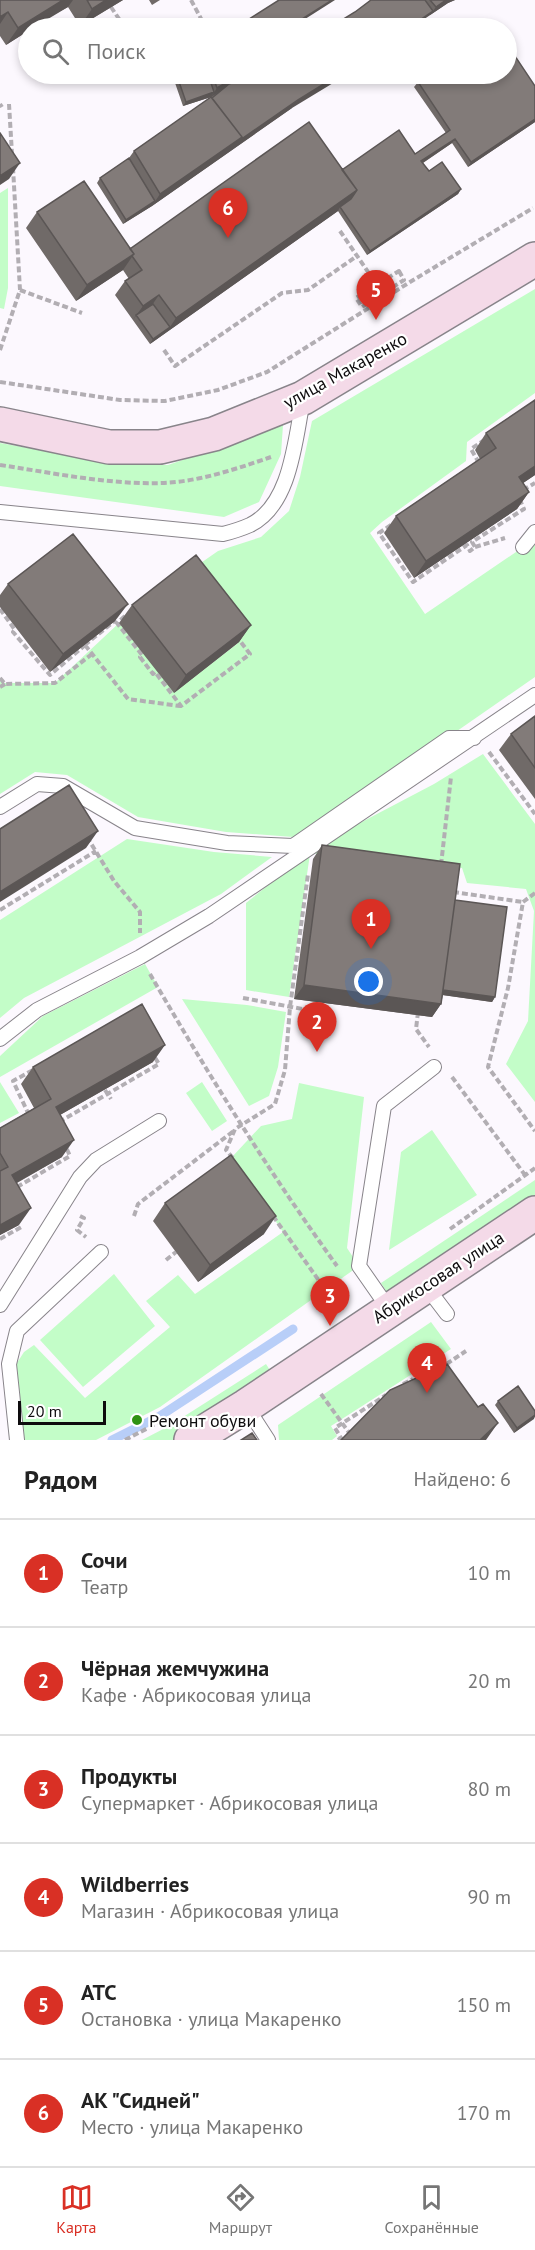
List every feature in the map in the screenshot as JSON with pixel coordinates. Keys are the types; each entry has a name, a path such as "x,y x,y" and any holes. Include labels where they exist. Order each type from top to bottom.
{"street":[{"name":"улица Макаренко","path":"0,424 109,447 160,447 214,434 303,398 535,259"},
{"name":"Абрикосовая улица","path":"190,1440 246,1406 535,1213"}],"lane":[{"path":"0,512 223,534 251,525 269,511 288,478 303,398"},
{"path":"523,547 535,532"},
{"path":"0,1039 37,1010 141,957 210,916 480,742 535,695"},
{"path":"0,807 37,784 63,786 135,828 226,843 293,846 449,738 480,742"},
{"path":"389,1309 359,1266 384,1106 438,1064"},
{"path":"0,1305 80,1177 96,1160 159,1121"},
{"path":"17,1440 9,1364 17,1331 101,1252"},
{"path":"425,1285 447,1314"},
{"path":"246,1406 268,1440"}],"path":[{"path":"190,0 200,18"},
{"path":"111,7 118,18"},
{"path":"0,350 20,290 9,104"},
{"path":"0,382 120,400 165,401 218,390 267,372 385,295 533,208"},
{"path":"340,231 377,285"},
{"path":"164,350 175,366 282,293 308,290 357,256"},
{"path":"399,271 404,280 385,295 362,307 356,298 399,271"},
{"path":"20,290 82,314"},
{"path":"476,466 480,463 471,449 489,437"},
{"path":"398,519 379,533 413,582 467,544 471,550 475,547 472,542 524,509 517,494 535,483"},
{"path":"0,609 15,630 13,632 50,675 117,621 110,612"},
{"path":"130,611 117,623 153,674 155,672 181,706"},
{"path":"85,645 128,699 181,706 250,654 232,630"},
{"path":"0,687 5,684 55,683 92,654"},
{"path":"0,678 5,684"},
{"path":"480,742 535,814"},
{"path":"440,871 452,766"},
{"path":"84,832 114,881 140,912 141,957 244,1131 343,1275"},
{"path":"0,909 96,851"},
{"path":"134,1216 138,1204 235,1129 275,1104 285,1070 290,1007 309,870"},
{"path":"449,891 523,902"},
{"path":"535,893 523,902 508,988 488,1067 535,1131"},
{"path":"243,998 308,1010"},
{"path":"419,1006 416,1029 438,1064 525,1175"},
{"path":"55,1124 159,1064 153,1054"},
{"path":"20,1120 30,1115 13,1081 42,1065"},
{"path":"105,1090 111,1099"},
{"path":"235,1129 226,1150 238,1166"},
{"path":"16,1188 70,1156 60,1135"},
{"path":"31,1174 37,1184"},
{"path":"272,1215 337,1306"},
{"path":"0,1239 24,1225 20,1217"},
{"path":"77,1230 84,1218"},
{"path":"166,1260 176,1252"},
{"path":"435,1371 466,1351"},
{"path":"338,1440 341,1438 335,1428 413,1379"},
{"path":"325,1399 351,1436"}],"green space":[{"path":"8,188 8,288 4,309 0,308 0,193"},
{"path":"535,289 535,393 467,442 466,461 370,533 425,614 535,539 535,677 310,833 293,837 226,832 138,817 67,775 35,772 0,794 0,678 4,683 55,683 119,623 175,692 238,643 185,574 218,551 261,537 289,511 300,477 312,421"},
{"path":"283,425 281,454 259,502 224,517 0,486 0,443 113,463 168,465"},
{"path":"483,754 535,824 535,1102 506,1064 528,1021 534,911 526,889 467,883 462,868 342,853 310,854 289,997 246,990 246,903 307,854 337,835 434,784"},
{"path":"127,839 214,852 272,857 221,894 24,998 0,1018 0,920"},
{"path":"145,964 158,987 0,1077 0,1056 43,1016"},
{"path":"182,999 247,1005 286,1012 278,1067 269,1096 249,1106"},
{"path":"0,1082 19,1113 0,1123"},
{"path":"202,1082 227,1121 212,1131 186,1093"},
{"path":"299,1083 364,1097 347,1248 359,1266 160,1407 96,1440 23,1440 15,1366 24,1352 34,1345 85,1398 170,1327 146,1301 178,1275 195,1294 283,1232 232,1157 261,1126 292,1119"},
{"path":"432,1130 477,1195 389,1250 401,1152"},
{"path":"535,1180 535,1201 391,1299 381,1283"},
{"path":"114,1274 155,1326 83,1387 40,1340"},
{"path":"431,1322 451,1349 331,1426 337,1436 332,1440 279,1440 278,1425"},
{"path":"266,1364 273,1375 177,1438 142,1440 169,1426"}],"building":[{"path":"0,0 63,0 34,18 18,18 18,28 8,12 0,17"},
{"path":"87,0 106,0 92,9"},
{"path":"279,0 332,0 304,18 251,18"},
{"path":"371,0 425,0 433,11 423,18 345,18"},
{"path":"430,0 446,0 436,7"},
{"path":"517,59 535,86 535,119 471,162 455,139 421,161 429,171 442,162 461,189 370,251 340,207 351,199 357,190 342,170 399,130 415,154 450,130 419,84 517,84"},
{"path":"180,84 211,84 214,92 186,102"},
{"path":"229,84 324,84 240,140 242,137 212,98"},
{"path":"211,97 242,137 160,194 134,151"},
{"path":"309,122 357,190 176,318 159,295 143,306 125,281 142,270 130,249"},
{"path":"0,133 20,163 0,176"},
{"path":"129,158 155,201 126,220 100,178"},
{"path":"84,181 134,254 87,285 37,212"},
{"path":"153,304 170,327 153,339 136,315"},
{"path":"535,400 535,466 519,477 529,492 426,561 396,516 496,448 486,433"},
{"path":"73,534 128,604 63,654 8,584"},
{"path":"196,555 251,625 186,675 132,605"},
{"path":"535,716 535,768 511,734"},
{"path":"69,785 98,831 0,892 0,829"},
{"path":"322,845 460,864 441,1004 304,985"},
{"path":"455,900 507,907 495,997 443,990"},
{"path":"142,1004 165,1045 56,1107 74,1140 12,1175 31,1208 0,1225 0,1171 8,1167 0,1153 0,1128 51,1099 33,1067"},
{"path":"231,1155 276,1216 210,1265 165,1203"},
{"path":"447,1364 478,1407 483,1404 498,1423 480,1440 341,1440 390,1390"},
{"path":"518,1386 535,1411 535,1415 517,1428 498,1401"},
{"path":"252,1433 257,1440 241,1440"}],"waterway":[{"path":"112,1440 160,1416 293,1329"}],"place":[{"name":"АК \"Сидней\"","path":"228,238"},
{"name":"АТС","path":"376,320"},
{"name":"Сочи","path":"371,949"},
{"name":"Чёрная жемчужина","path":"317,1052"},
{"name":"Продукты","path":"330,1326"},
{"name":"Wildberries","path":"427,1393"},
{"name":"Ремонт обуви","path":"137,1420"}]}
